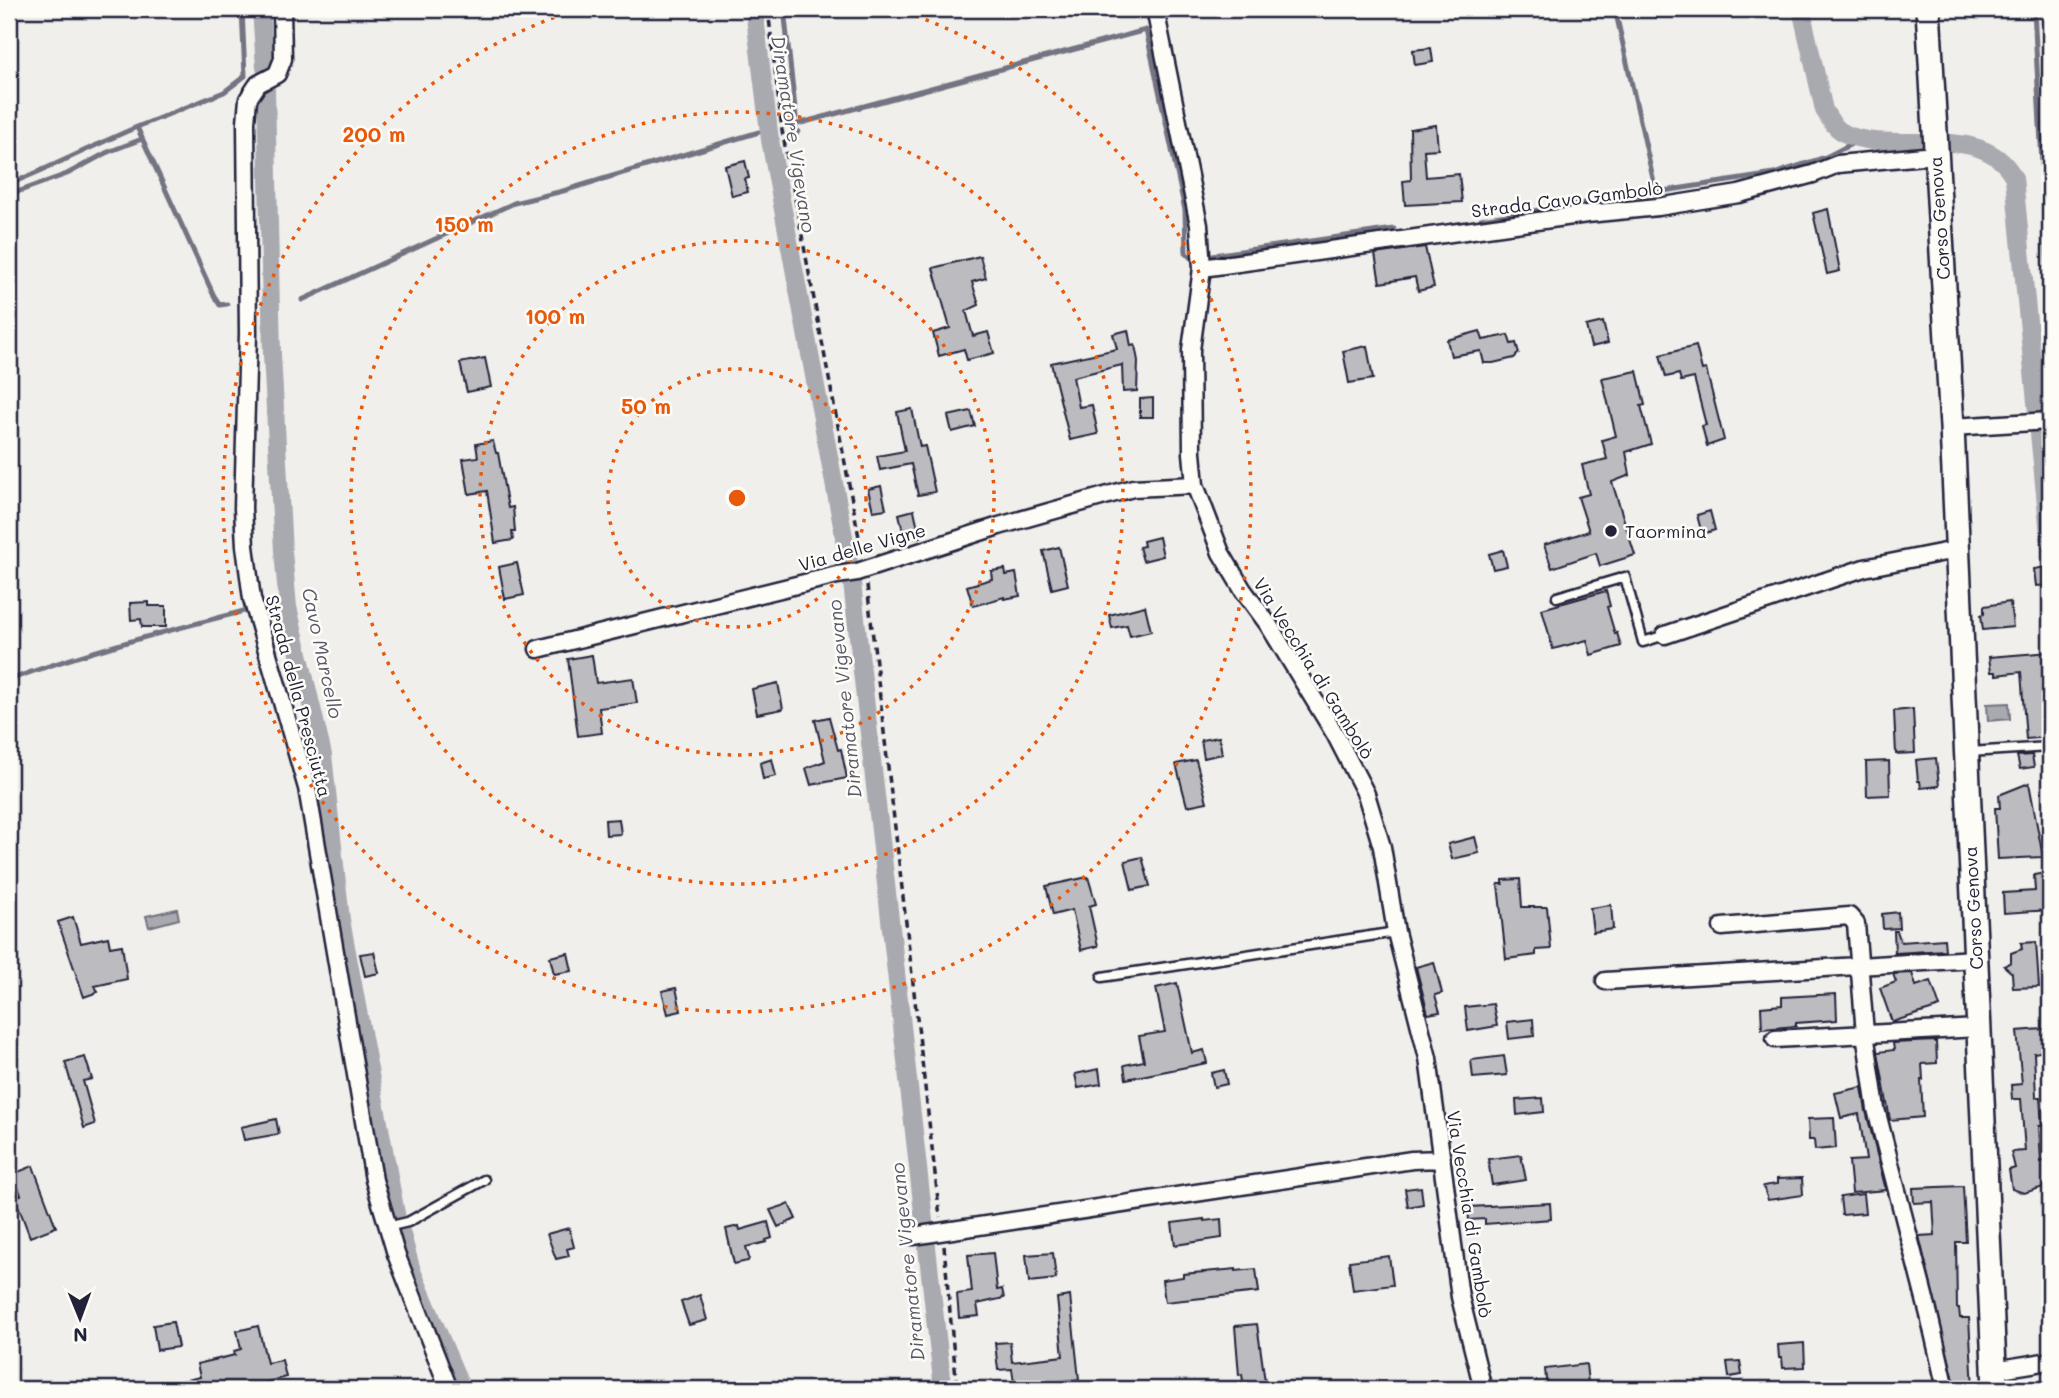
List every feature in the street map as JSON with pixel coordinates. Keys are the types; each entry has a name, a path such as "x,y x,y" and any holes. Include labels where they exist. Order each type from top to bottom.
{"main road":[{"name":"Corso Genova","path":"1928,9 1952,427 1995,1380"}],"street":[{"name":"Strada della Presciutta","path":"282,9 283,59 277,74 258,85 248,99 246,122 248,334 243,509 245,546 252,599 307,788 374,1181 387,1227 449,1389"},
{"name":"Via Vecchia di Gambolò","path":"1155,9 1194,194 1202,268 1191,350 1195,485 1221,552 1335,734 1366,794 1382,847 1396,932 1427,1058 1460,1297 1483,1389"},
{"name":"Strada Cavo Gambolò","path":"1202,268 1587,214 1658,207 1739,194 1813,174 1838,164 1935,155"},
{"path":"1952,427 2042,421"},
{"name":"Via delle Vigne","path":"538,649 861,570 999,526 1133,488 1195,485"},
{"path":"1665,635 1864,568 1957,552"},
{"path":"1721,927 1849,916 1856,924 1865,1033 1876,1109 1946,1389"},
{"path":"1605,981 1975,959"},
{"path":"1776,1039 1978,1028"},
{"path":"913,1236 1412,1160 1442,1159"},
{"path":"1995,1380 2050,1361"}],"lane":[{"path":"1557,597 1625,578 1643,642 1665,635"},
{"path":"1966,752 2050,747"},
{"path":"1102,977 1396,932"},
{"path":"387,1227 408,1222 484,1180"}],"path":[{"path":"768,9 782,130 861,570 947,1259 957,1389"}],"shaded area":[{"path":"2009,703 2010,719 1988,721 1987,704"},
{"path":"177,909 179,919 149,927 146,916"}],"building":[{"path":"1431,48 1433,62 1415,65 1413,50"},
{"path":"1436,125 1438,149 1424,150 1426,177 1459,174 1462,202 1405,205 1403,181 1411,180 1410,129"},
{"path":"745,161 749,178 745,179 748,192 732,196 725,166"},
{"path":"1828,209 1840,271 1827,274 1813,213"},
{"path":"1425,247 1434,287 1418,291 1415,277 1380,283 1375,254"},
{"path":"980,256 986,278 972,282 979,305 966,311 973,336 988,332 994,353 967,360 964,349 939,356 933,333 950,328 933,268"},
{"path":"1603,322 1608,343 1591,347 1586,326"},
{"path":"1128,330 1138,361 1137,391 1123,392 1122,365 1073,377 1079,407 1092,405 1098,434 1070,440 1051,363 1117,349 1113,334"},
{"path":"1480,331 1483,340 1508,335 1511,344 1516,343 1519,353 1514,358 1493,363 1484,363 1481,351 1451,356 1447,340"},
{"path":"1367,346 1373,379 1349,383 1343,351"},
{"path":"1696,346 1702,370 1706,369 1724,440 1707,446 1702,426 1706,425 1694,378 1681,381 1679,374 1666,377 1660,355"},
{"path":"485,358 491,387 467,392 460,363"},
{"path":"1637,371 1645,405 1641,406 1651,444 1626,452 1630,475 1612,482 1635,555 1600,566 1596,553 1552,568 1544,545 1589,531 1578,497 1589,494 1582,465 1607,459 1602,440 1616,436 1602,378"},
{"path":"1153,398 1153,417 1140,417 1140,399"},
{"path":"912,409 920,447 925,446 935,492 918,495 911,464 880,470 877,456 905,451 897,412"},
{"path":"971,411 975,426 952,432 948,416"},
{"path":"493,441 498,453 508,508 513,507 515,532 512,532 513,540 495,543 487,491 469,494 463,459 478,457 476,444"},
{"path":"881,486 886,509 873,511 868,489"},
{"path":"914,510 920,537 905,540 899,514"},
{"path":"1710,511 1715,530 1702,534 1697,515"},
{"path":"1159,537 1163,556 1143,561 1139,547 1144,546 1143,541"},
{"path":"1059,547 1068,585 1052,589 1043,551"},
{"path":"1503,550 1507,566 1493,569 1489,554"},
{"path":"517,563 524,595 505,599 499,567"},
{"path":"2047,567 2050,585 2036,586 2034,569"},
{"path":"1005,569 1006,575 1016,573 1020,596 1004,597 973,606 967,586 992,579 991,571"},
{"path":"1606,591 1610,606 1607,607 1621,646 1591,655 1587,640 1553,649 1542,609"},
{"path":"149,602 149,606 166,606 166,627 142,627 141,619 131,620 130,603"},
{"path":"2010,602 2013,627 1983,630 1981,615 1984,614 1984,606"},
{"path":"1145,606 1151,631 1130,636 1127,625 1112,628 1109,615"},
{"path":"2050,652 2050,737 2026,739 2021,672 1996,675 1996,672 1991,672 1989,657"},
{"path":"592,655 596,683 633,678 637,703 599,708 602,733 578,736 568,659"},
{"path":"778,683 783,709 757,714 752,689"},
{"path":"1913,709 1915,753 1896,754 1894,711"},
{"path":"829,717 838,750 841,749 847,778 811,785 806,768 825,761 815,720"},
{"path":"1219,737 1222,754 1204,758 1201,740"},
{"path":"2032,755 2034,767 2020,769 2017,756"},
{"path":"1936,758 1939,786 1921,788 1916,760"},
{"path":"772,759 776,776 763,779 760,763"},
{"path":"1196,760 1207,802 1187,806 1176,764"},
{"path":"1889,761 1890,795 1867,796 1866,762"},
{"path":"2029,783 2043,857 1998,859 1995,808 2000,808 1999,795"},
{"path":"619,819 621,834 606,835 605,820"},
{"path":"1475,837 1479,853 1452,859 1448,844"},
{"path":"1142,857 1150,886 1132,890 1125,861"},
{"path":"2050,872 2050,910 2004,913 2003,893 2035,891 2034,875"},
{"path":"1088,877 1096,904 1089,906 1098,946 1081,950 1072,910 1053,915 1046,886"},
{"path":"1520,879 1522,907 1547,907 1551,949 1536,950 1536,955 1506,959 1498,884 1503,884 1503,880"},
{"path":"1611,905 1613,929 1593,932 1590,908"},
{"path":"1898,912 1899,928 1883,929 1882,914"},
{"path":"73,917 81,943 108,937 110,947 122,945 127,979 95,986 98,992 84,997 58,922"},
{"path":"1894,931 1897,931 1901,942 1944,939 1945,950 1895,953"},
{"path":"2036,942 2039,987 2013,988 2012,973 2004,966 2011,962 2011,953 2022,949 2021,943"},
{"path":"374,952 379,973 365,976 360,954"},
{"path":"568,953 572,971 554,974 550,957"},
{"path":"1434,962 1442,993 1435,995 1440,1012 1428,1014 1416,967"},
{"path":"1912,973 1916,986 1931,981 1940,1007 1892,1022 1880,988 1896,982 1893,974"},
{"path":"1177,983 1192,1053 1204,1050 1207,1063 1126,1079 1124,1065 1144,1061 1139,1036 1165,1032 1156,988"},
{"path":"676,988 681,1011 668,1014 662,991"},
{"path":"1836,994 1837,1020 1762,1029 1761,1007 1782,1005 1782,997"},
{"path":"1493,1004 1497,1026 1468,1031 1465,1007"},
{"path":"1533,1019 1534,1036 1509,1039 1507,1022"},
{"path":"2050,1030 2050,1050 2034,1053 2036,1097 2040,1097 2042,1126 2039,1126 2041,1162 2050,1159 2050,1185 2024,1193 2012,1189 2009,1170 2015,1168 2011,1152 2025,1151 2021,1099 2012,1099 2011,1085 2022,1084 2017,1031"},
{"path":"1936,1041 1937,1063 1922,1064 1923,1117 1890,1120 1878,1052 1894,1050 1893,1043"},
{"path":"1504,1056 1507,1075 1473,1078 1471,1060"},
{"path":"85,1057 92,1079 83,1081 95,1124 84,1128 65,1062"},
{"path":"1099,1069 1101,1084 1078,1088 1075,1074"},
{"path":"1224,1070 1227,1084 1214,1087 1211,1073"},
{"path":"1862,1087 1886,1190 1852,1193 1849,1161 1866,1160 1859,1114 1841,1118 1835,1093"},
{"path":"1543,1098 1544,1112 1517,1115 1516,1100"},
{"path":"1834,1118 1836,1148 1815,1150 1814,1140 1809,1140 1808,1119"},
{"path":"276,1119 279,1134 244,1140 241,1127"},
{"path":"1521,1155 1526,1180 1492,1185 1488,1159"},
{"path":"33,1166 56,1227 30,1237 15,1197 21,1195 13,1174"},
{"path":"1802,1178 1803,1195 1768,1200 1763,1186 1777,1184 1777,1179"},
{"path":"1963,1186 1966,1242 1956,1242 1957,1308 1960,1318 1969,1318 1973,1389 1956,1389 1919,1236 1935,1235 1933,1202 1914,1203 1913,1188"},
{"path":"1421,1187 1423,1204 1408,1207 1405,1189"},
{"path":"1863,1194 1865,1213 1842,1215 1840,1197"},
{"path":"1550,1203 1551,1219 1485,1224 1485,1219 1469,1220 1468,1207"},
{"path":"789,1204 796,1219 778,1227 770,1210"},
{"path":"1221,1219 1222,1238 1175,1245 1172,1223"},
{"path":"768,1222 772,1238 766,1240 767,1242 746,1247 748,1261 734,1264 726,1229 739,1226 740,1230"},
{"path":"569,1228 574,1247 567,1249 569,1256 556,1259 547,1234"},
{"path":"993,1253 997,1290 1002,1289 1004,1298 977,1304 979,1316 959,1318 957,1294 972,1292 968,1255"},
{"path":"1053,1253 1056,1279 1029,1282 1026,1255"},
{"path":"1389,1256 1393,1285 1353,1290 1349,1261"},
{"path":"1256,1269 1259,1292 1165,1302 1162,1280 1183,1277 1183,1274"},
{"path":"700,1295 707,1320 689,1325 681,1302"},
{"path":"1070,1296 1079,1379 1044,1383 1045,1389 1015,1389 1012,1369 998,1370 995,1343 1010,1342 1012,1362 1063,1356 1057,1298"},
{"path":"173,1322 178,1347 157,1350 153,1325"},
{"path":"1257,1324 1266,1389 1244,1389 1242,1374 1239,1375 1235,1326"},
{"path":"258,1326 267,1363 282,1360 286,1377 240,1389 173,1389 172,1383 200,1377 197,1364 235,1355 234,1351 241,1349 237,1331"},
{"path":"1804,1343 1805,1367 1783,1368 1778,1345"},
{"path":"1740,1361 1742,1375 1729,1377 1727,1362"},
{"path":"1586,1364 1588,1383 1564,1384 1564,1389 1547,1389 1545,1369"}],"waterway":[{"path":"137,127 224,92 245,76 242,9"},
{"name":"Cavo Marcello","path":"261,9 265,68"},
{"name":"Diramatore Vigevano","path":"754,9 770,140 851,574 943,1389"},
{"path":"784,9 796,117"},
{"path":"1615,9 1656,192"},
{"path":"1801,9 1824,110 1839,130 1865,140 1936,142 1982,149 2000,160 2014,178 2050,545"},
{"path":"2034,9 2050,318"},
{"path":"790,126 1146,30 1185,210 1186,253 1191,258"},
{"name":"Cavo Marcello","path":"266,89 272,355 288,607 323,755 341,920 397,1219"},
{"path":"9,184 137,127 214,296 220,305 227,304"},
{"path":"796,135 798,131"},
{"path":"302,300 514,203 563,191 759,132"},
{"path":"9,195 67,174 108,152 142,139"},
{"name":"Diramatore Vigevano","path":"770,140 777,139"},
{"path":"1481,219 1774,174 1826,157 1861,139"},
{"path":"1213,255 1394,229"},
{"path":"266,609 288,607"},
{"path":"9,680 98,651 248,610"},
{"name":"Cavo Marcello","path":"400,1228 412,1271 462,1389"}],"place":[{"name":"Taormina","path":"1611,531"}]}
